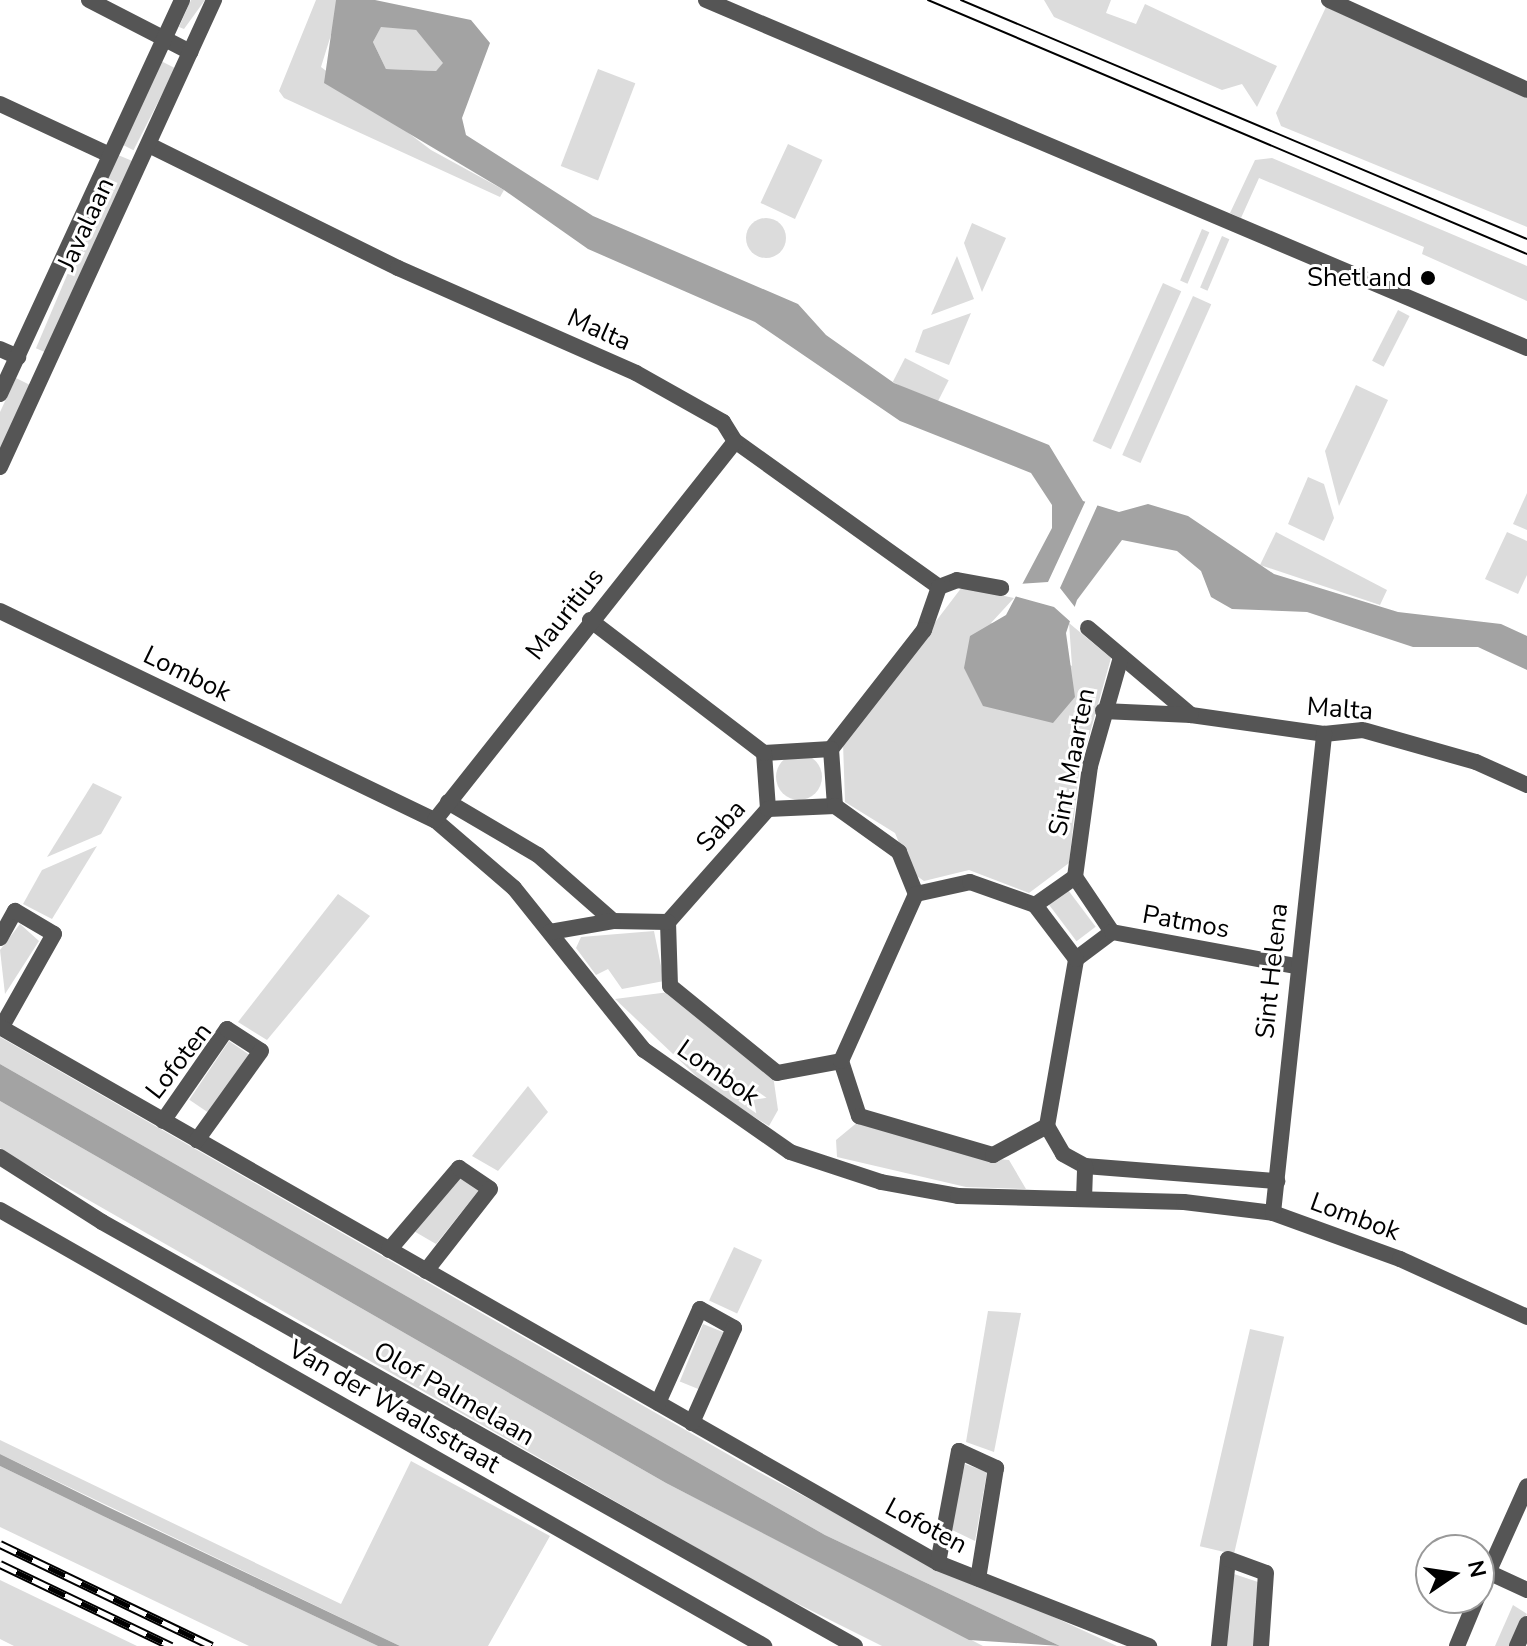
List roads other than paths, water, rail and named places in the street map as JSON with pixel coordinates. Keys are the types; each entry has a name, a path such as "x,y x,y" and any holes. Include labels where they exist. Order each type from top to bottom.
{"street":[{"path":"89,0 190,52"},
{"name":"Javalaan","path":"0,394 182,0"},
{"name":"Javalaan","path":"0,467 214,0"},
{"path":"706,0 1527,348"},
{"path":"1337,2 1527,90"},
{"path":"0,104 110,155"},
{"name":"Malta","path":"149,145 398,268 636,373 723,422 735,441 939,587"},
{"path":"0,349 18,357"},
{"name":"Mauritius","path":"435,820 590,620 735,441"},
{"path":"835,806 831,749 924,630 939,587 957,580 1001,588"},
{"name":"Lombok","path":"0,611 435,820 514,888 644,1050 790,1152 881,1182 958,1196 1084,1199 1273,1213 1400,1259 1527,1317"},
{"path":"590,620 764,753 831,749"},
{"path":"1088,628 1191,715"},
{"name":"Sint Maarten","path":"1112,932 1075,877 1103,711 1121,657"},
{"name":"Malta","path":"1103,711 1191,715 1324,734 1363,730 1476,762 1527,785"},
{"name":"Sint Helena","path":"1273,1213 1295,966 1324,734"},
{"name":"Saba","path":"668,922 768,809 764,753"},
{"path":"448,802 538,855 613,921"},
{"path":"768,809 835,806 899,852 916,894 841,1061 859,1116 993,1155 1047,1126"},
{"name":"Sint Maarten","path":"1035,905 1075,877"},
{"path":"916,894 970,882 1035,905 1076,959 1047,1126 1063,1154 1085,1166 1277,1181"},
{"path":"0,938 15,911 54,934 0,1028"},
{"path":"550,932 613,921 668,922"},
{"name":"Lombok","path":"668,922 670,986 777,1073 841,1061"},
{"name":"Patmos","path":"1076,959 1112,932 1295,966"},
{"name":"Lofoten","path":"0,1028 938,1563 1149,1646"},
{"name":"Lofoten","path":"163,1121 227,1029 261,1051 197,1140"},
{"name":"Olof Palmelaan","path":"0,1157 31,1181 855,1646"},
{"path":"1084,1199 1085,1166"},
{"path":"389,1250 459,1168 490,1189 426,1271"},
{"name":"Olof Palmelaan","path":"0,1170 31,1181"},
{"name":"Van der Waalsstraat","path":"0,1210 764,1646"},
{"path":"658,1403 700,1309 734,1328 692,1423"},
{"path":"938,1563 959,1451 996,1468 978,1579"},
{"path":"1495,1557 1527,1486"},
{"path":"1219,1646 1228,1559 1266,1573 1261,1646"},
{"path":"1495,1575 1527,1590"},
{"path":"1457,1646 1470,1614"},
{"path":"1517,1646 1527,1624"}],"tram line":[{"path":"928,0 1527,254"},
{"path":"961,0 1527,239"}],"railway":[{"path":"0,1544 212,1646"},
{"path":"0,1564 171,1646"}],"place":[{"name":"Shetland","path":"1428,278"}]}
